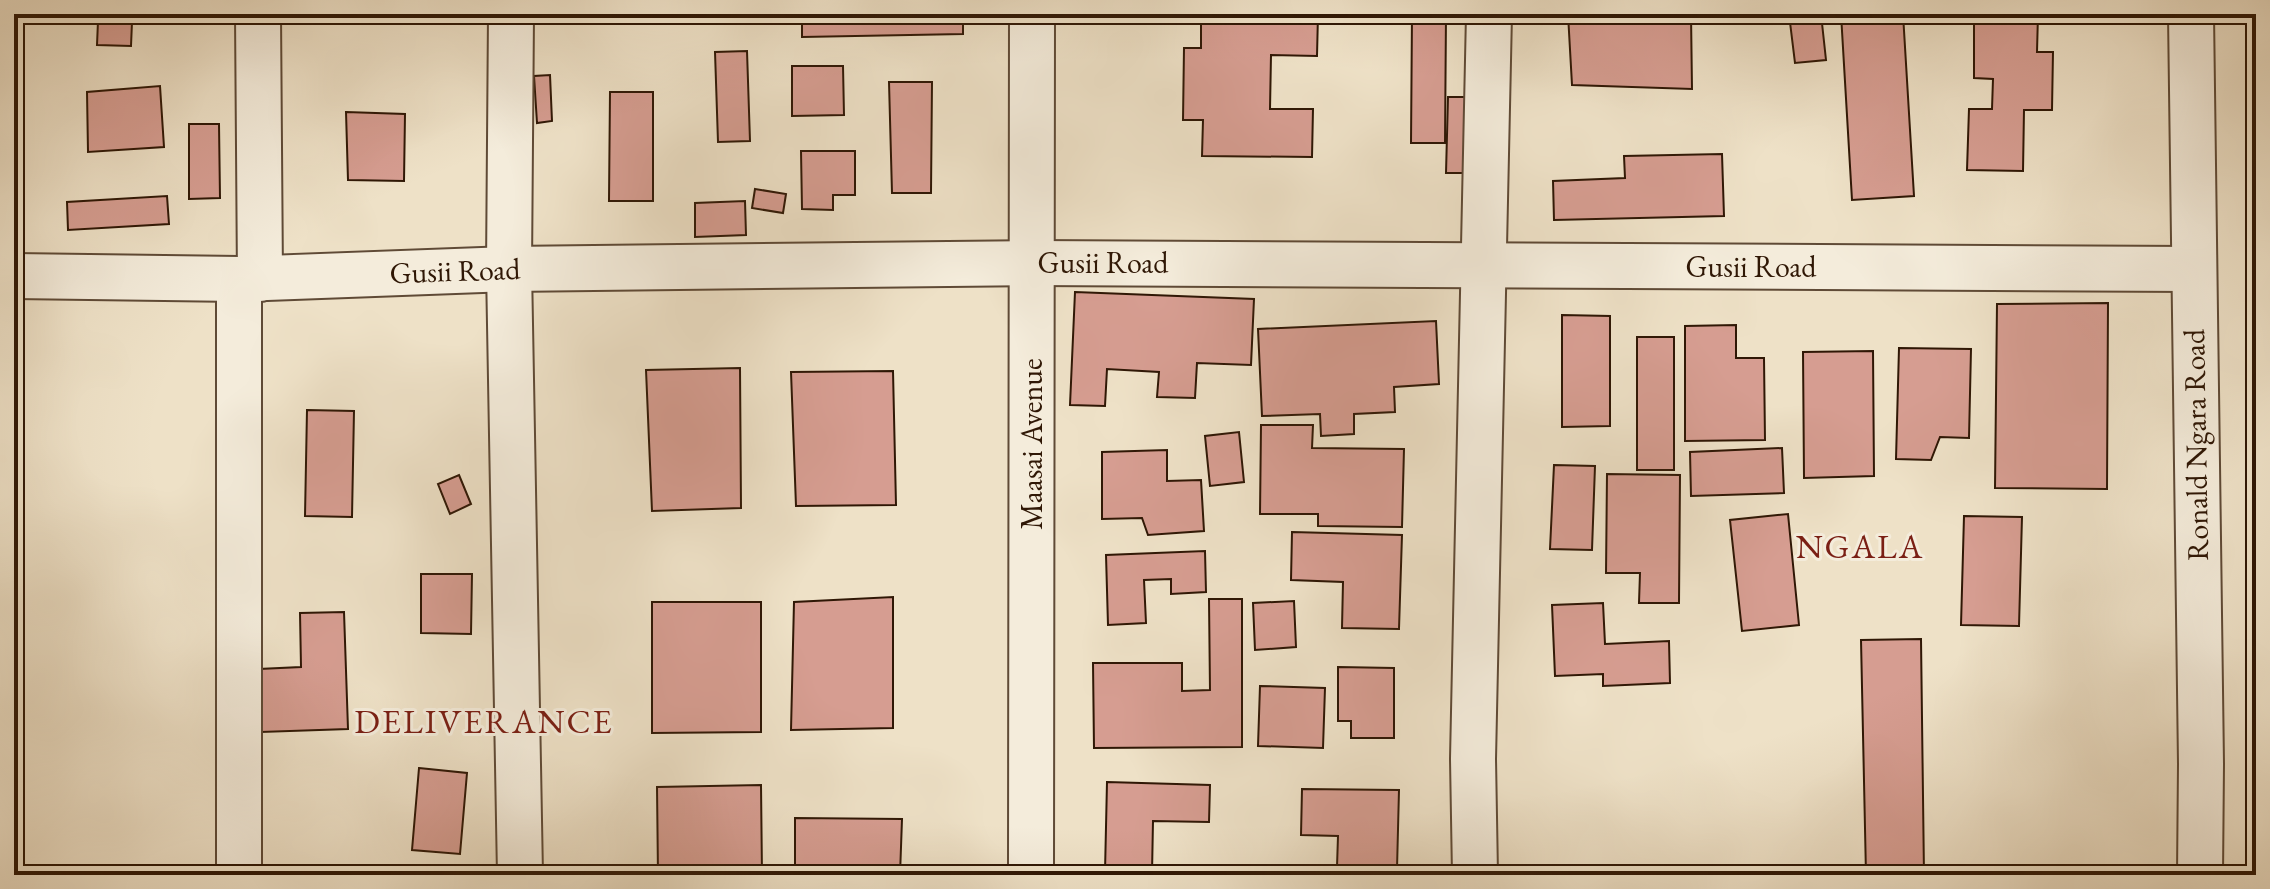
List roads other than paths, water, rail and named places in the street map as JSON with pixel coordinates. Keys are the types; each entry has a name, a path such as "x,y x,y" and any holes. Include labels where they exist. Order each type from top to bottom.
{"street":[{"path":"239,875 258,14"},
{"path":"511,14 509,269 520,875"},
{"name":"Maasai Avenue","path":"1031,875 1032,14"},
{"path":"1475,875 1473,759 1489,14"},
{"name":"Ronald Ngara Road","path":"2191,14 2200,875"},
{"name":"Gusii Road","path":"14,276 250,279 509,269 1033,263 2193,269"}],"district":[{"name":"NGALA","path":"1860,546"},
{"name":"DELIVERANCE","path":"484,721"}]}
